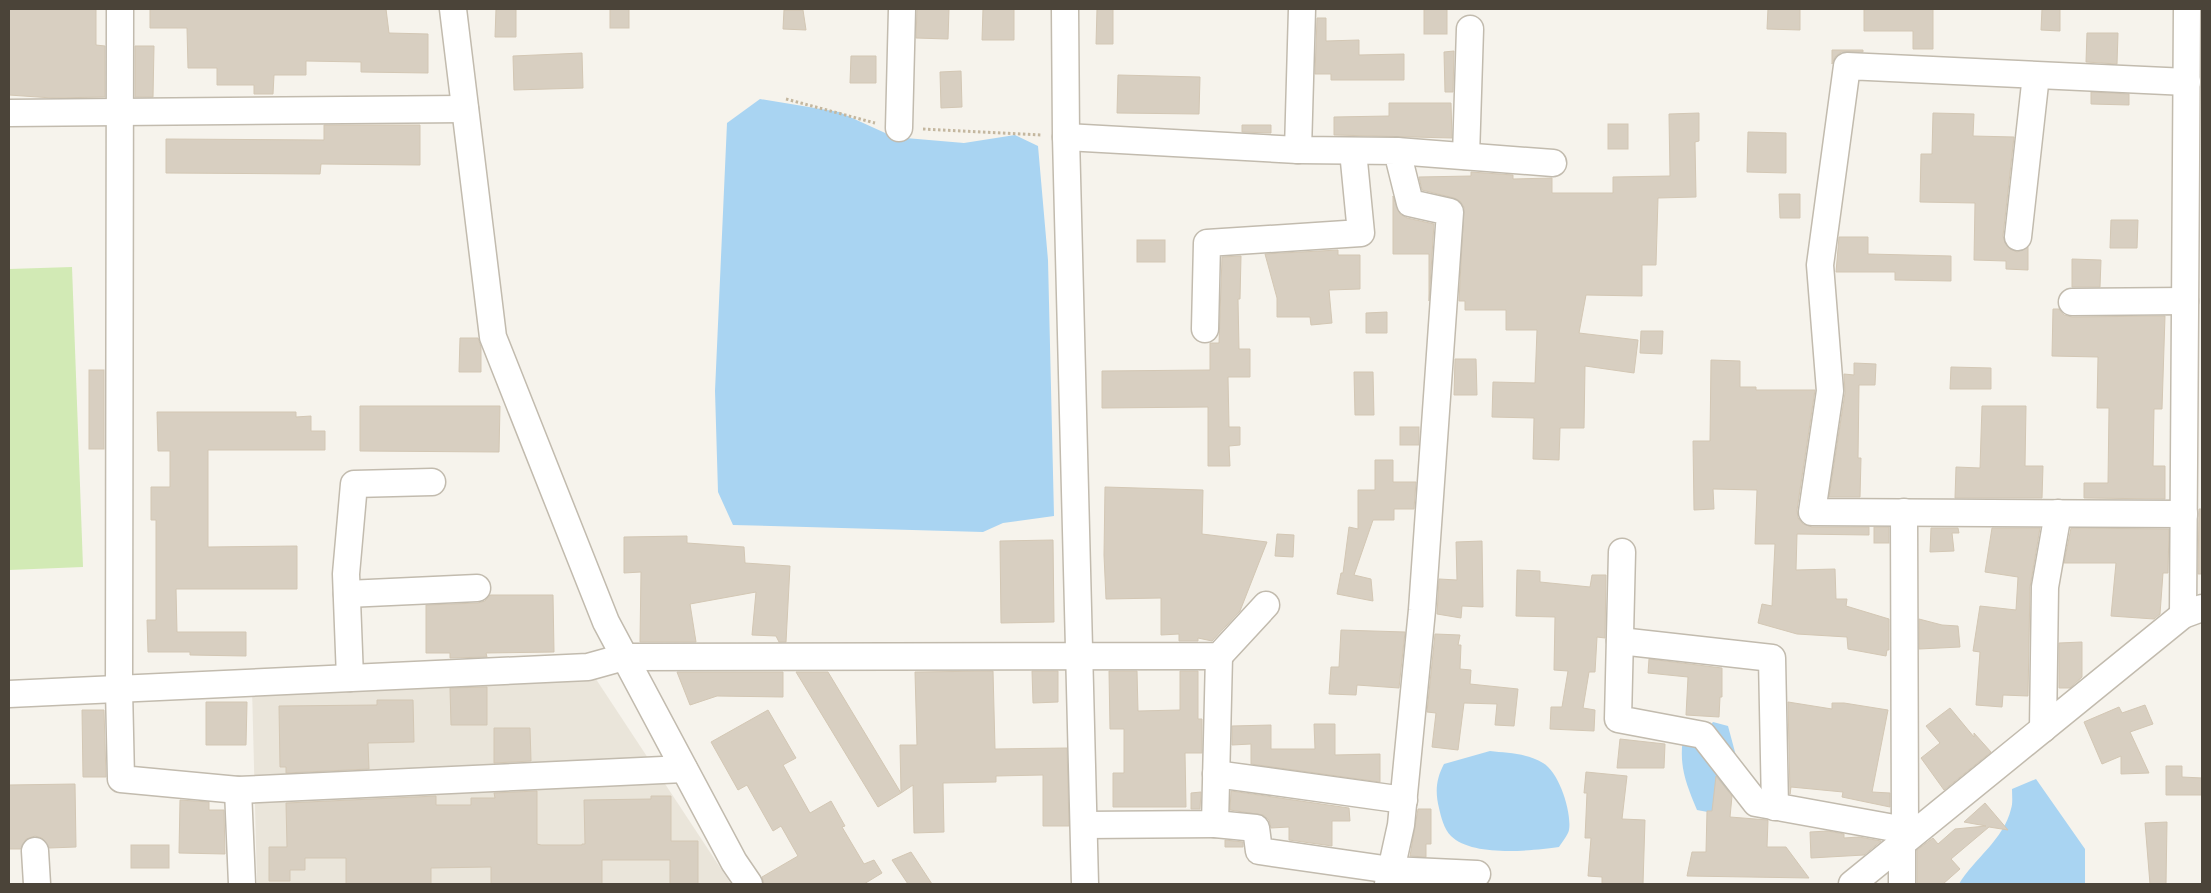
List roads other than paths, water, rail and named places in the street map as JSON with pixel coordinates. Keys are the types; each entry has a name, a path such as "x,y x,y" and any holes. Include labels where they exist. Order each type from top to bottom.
{"street":[{"path":"120,9 119,689 121,779 238,790 684,769"},
{"path":"453,9 493,337 606,622 734,862 749,884"},
{"path":"899,128 902,9"},
{"path":"1065,9 1066,137 1085,884"},
{"path":"1298,150 1302,9"},
{"path":"1852,884 1904,837 2193,612 2184,514 2187,9"},
{"path":"1466,156 1470,29"},
{"path":"2184,514 1812,512 1830,391 1820,265 1847,66 2187,82"},
{"path":"2018,237 2035,84"},
{"path":"9,113 465,109"},
{"path":"1066,137 1298,150 1397,151 1553,163"},
{"path":"1205,329 1207,243 1360,233 1353,151"},
{"path":"1389,877 1401,825 1422,610 1450,212 1410,203 1397,151"},
{"path":"2072,302 2184,301"},
{"path":"350,678 346,574 354,484 432,482"},
{"path":"1902,884 1904,837 1904,512"},
{"path":"2043,729 2045,587 2058,513"},
{"path":"1622,552 1618,719 1703,735 1756,803 1904,837"},
{"path":"347,594 477,588"},
{"path":"1214,824 1219,656 1266,605"},
{"path":"1620,641 1772,658 1775,808"},
{"path":"9,694 588,667 624,657 1219,656"},
{"path":"1216,774 1404,800"},
{"path":"238,790 242,884"},
{"path":"1084,825 1214,824 1256,828 1259,851 1389,877 1477,874"},
{"path":"35,851 37,884"}],"water":[{"path":"760,99 839,112 894,137 964,143 1015,135 1038,146 1048,260 1054,516 1003,523 983,532 733,525 718,492 715,391 727,123"},
{"path":"1713,722 1728,726 1739,767 1726,796 1713,813 1697,810 1686,781 1682,763 1682,743 1684,732 1703,735"},
{"path":"1490,751 1530,757 1549,768 1559,783 1568,813 1569,830 1559,847 1518,851 1487,850 1461,843 1451,836 1442,819 1437,796 1437,786 1441,770 1444,764"},
{"path":"2036,779 2085,849 2085,884 1959,884 2002,830 2012,807 2012,789"}]}
